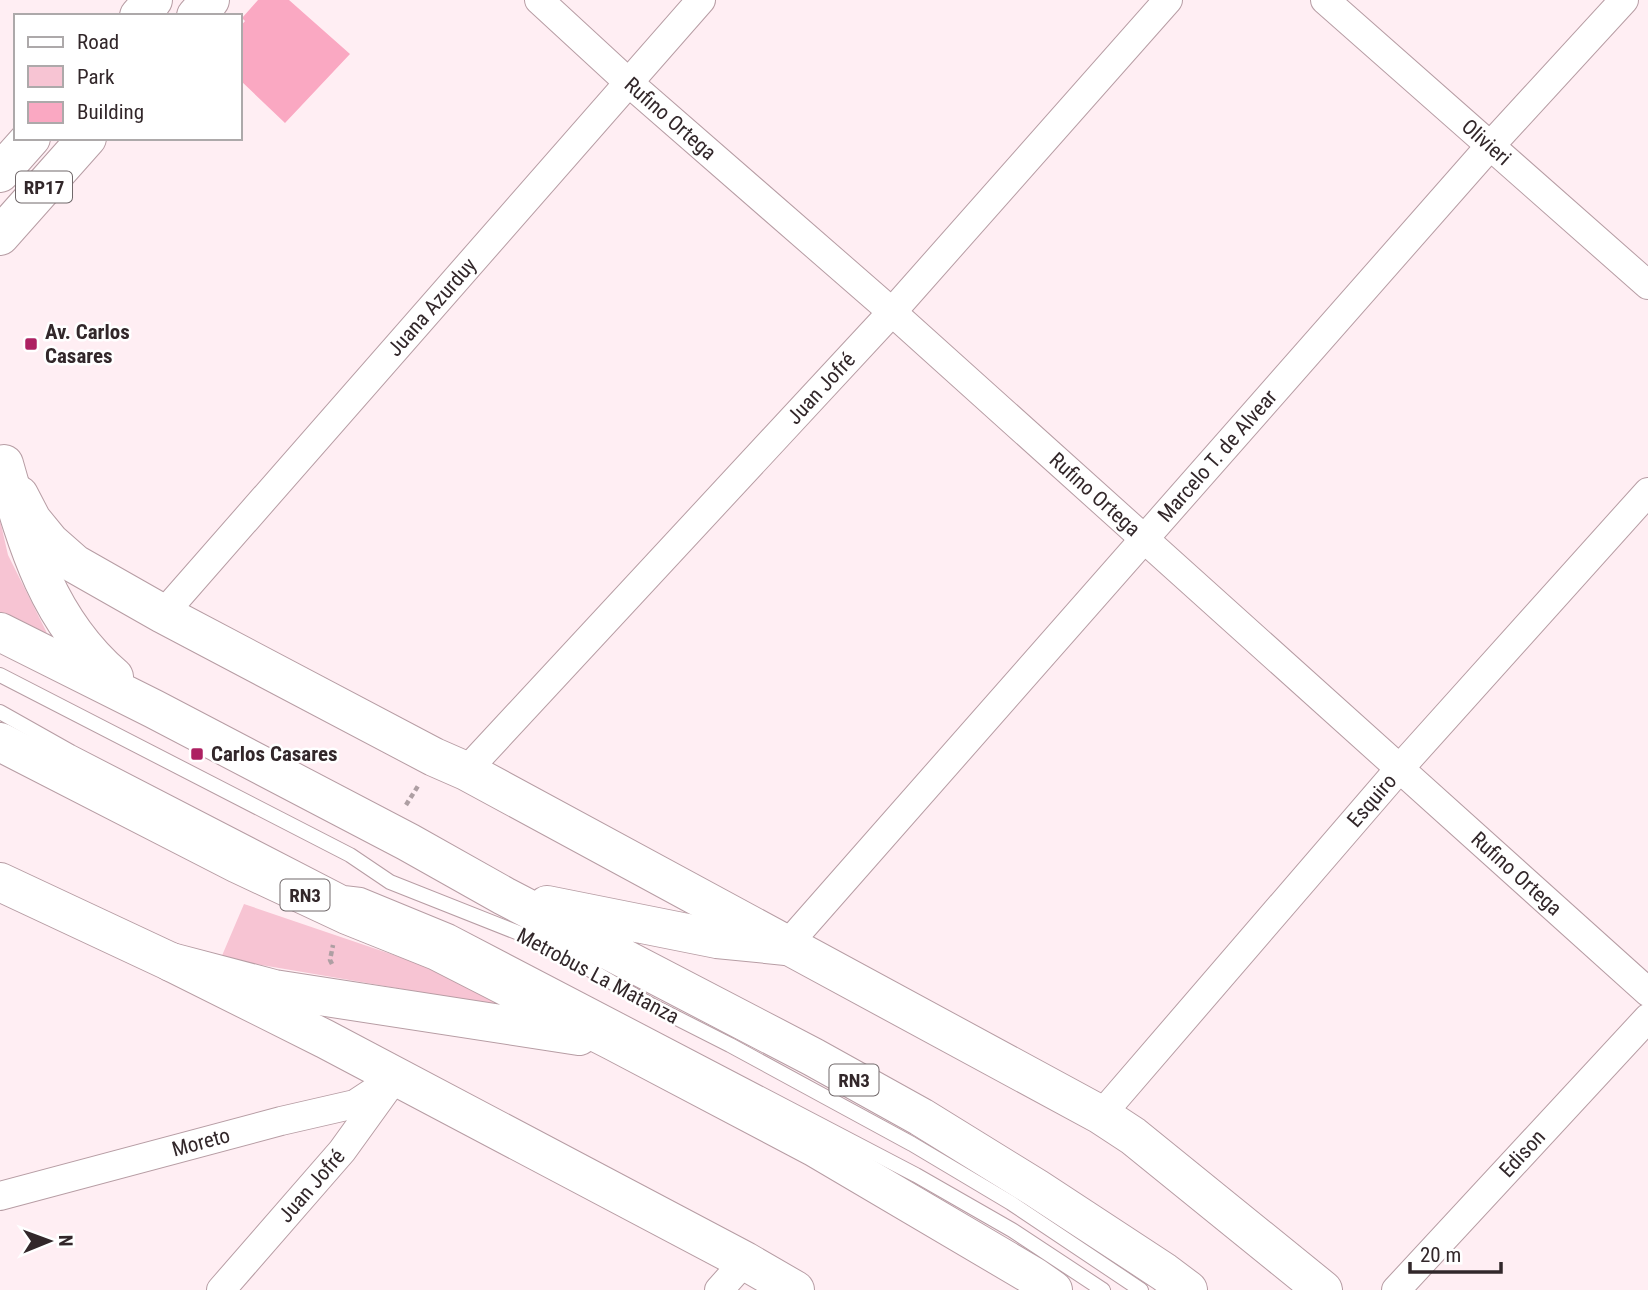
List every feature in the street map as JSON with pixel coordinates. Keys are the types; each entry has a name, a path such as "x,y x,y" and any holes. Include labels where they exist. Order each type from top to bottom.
{"main road":[{"path":"141,14 153,0"},
{"path":"198,14 210,0"},
{"name":"RP17","path":"0,173 29,140"},
{"name":"RP17","path":"0,236 85,140"},
{"path":"2,456 32,520 50,542 75,565 434,757 466,771 1101,1115 1133,1136 1323,1290"},
{"path":"2,456 23,532 64,622 84,648 111,675 154,709"},
{"name":"RN3","path":"0,632 408,842 504,896 922,1117 1048,1195 1188,1290"},
{"name":"RN3","path":"0,741 238,864 347,915 437,951 613,1041 814,1147 1053,1290"},
{"path":"0,882 172,961 745,1261 795,1290"},
{"name":"RN3","path":"504,896 717,939 786,946"},
{"path":"172,961 274,989 613,1041"}],"street":[{"name":"Rufino Ortega","path":"539,0 628,82 892,312 1648,992"},
{"name":"Juana Azurduy","path":"163,614 701,0"},
{"name":"Juan Jofré","path":"466,771 892,312 1167,0"},
{"name":"Olivieri","path":"1325,0 1648,285"},
{"name":"Marcelo T. de Alvear","path":"786,946 1490,146 1624,0"},
{"name":"Esquiro","path":"1101,1115 1400,768 1648,492"},
{"name":"Edison","path":"1396,1290 1648,1018"},
{"name":"Juan Jofré","path":"221,1290 342,1151 396,1077"},
{"name":"Moreto","path":"0,1196 281,1121 355,1104 396,1077"},
{"path":"719,1290 745,1261"}],"lane":[{"name":"Metrobus La Matanza","path":"0,675 350,855 390,882 544,943 651,1005 912,1144 1011,1203 1141,1290"},
{"name":"Metrobus La Matanza","path":"0,712 344,893 361,895 451,932 904,1168 1012,1230 1103,1290"}],"green space":[{"path":"0,520 8,555 46,631 50,645 0,617"},
{"path":"244,904 432,968 508,1007 221,958"}],"building":[{"path":"258,0 289,0 350,54 285,123 242,82 242,25 245,21 242,18"}],"place":[{"name":"Av. Carlos Casares","path":"31,344"},
{"name":"Carlos Casares","path":"197,754"}]}
